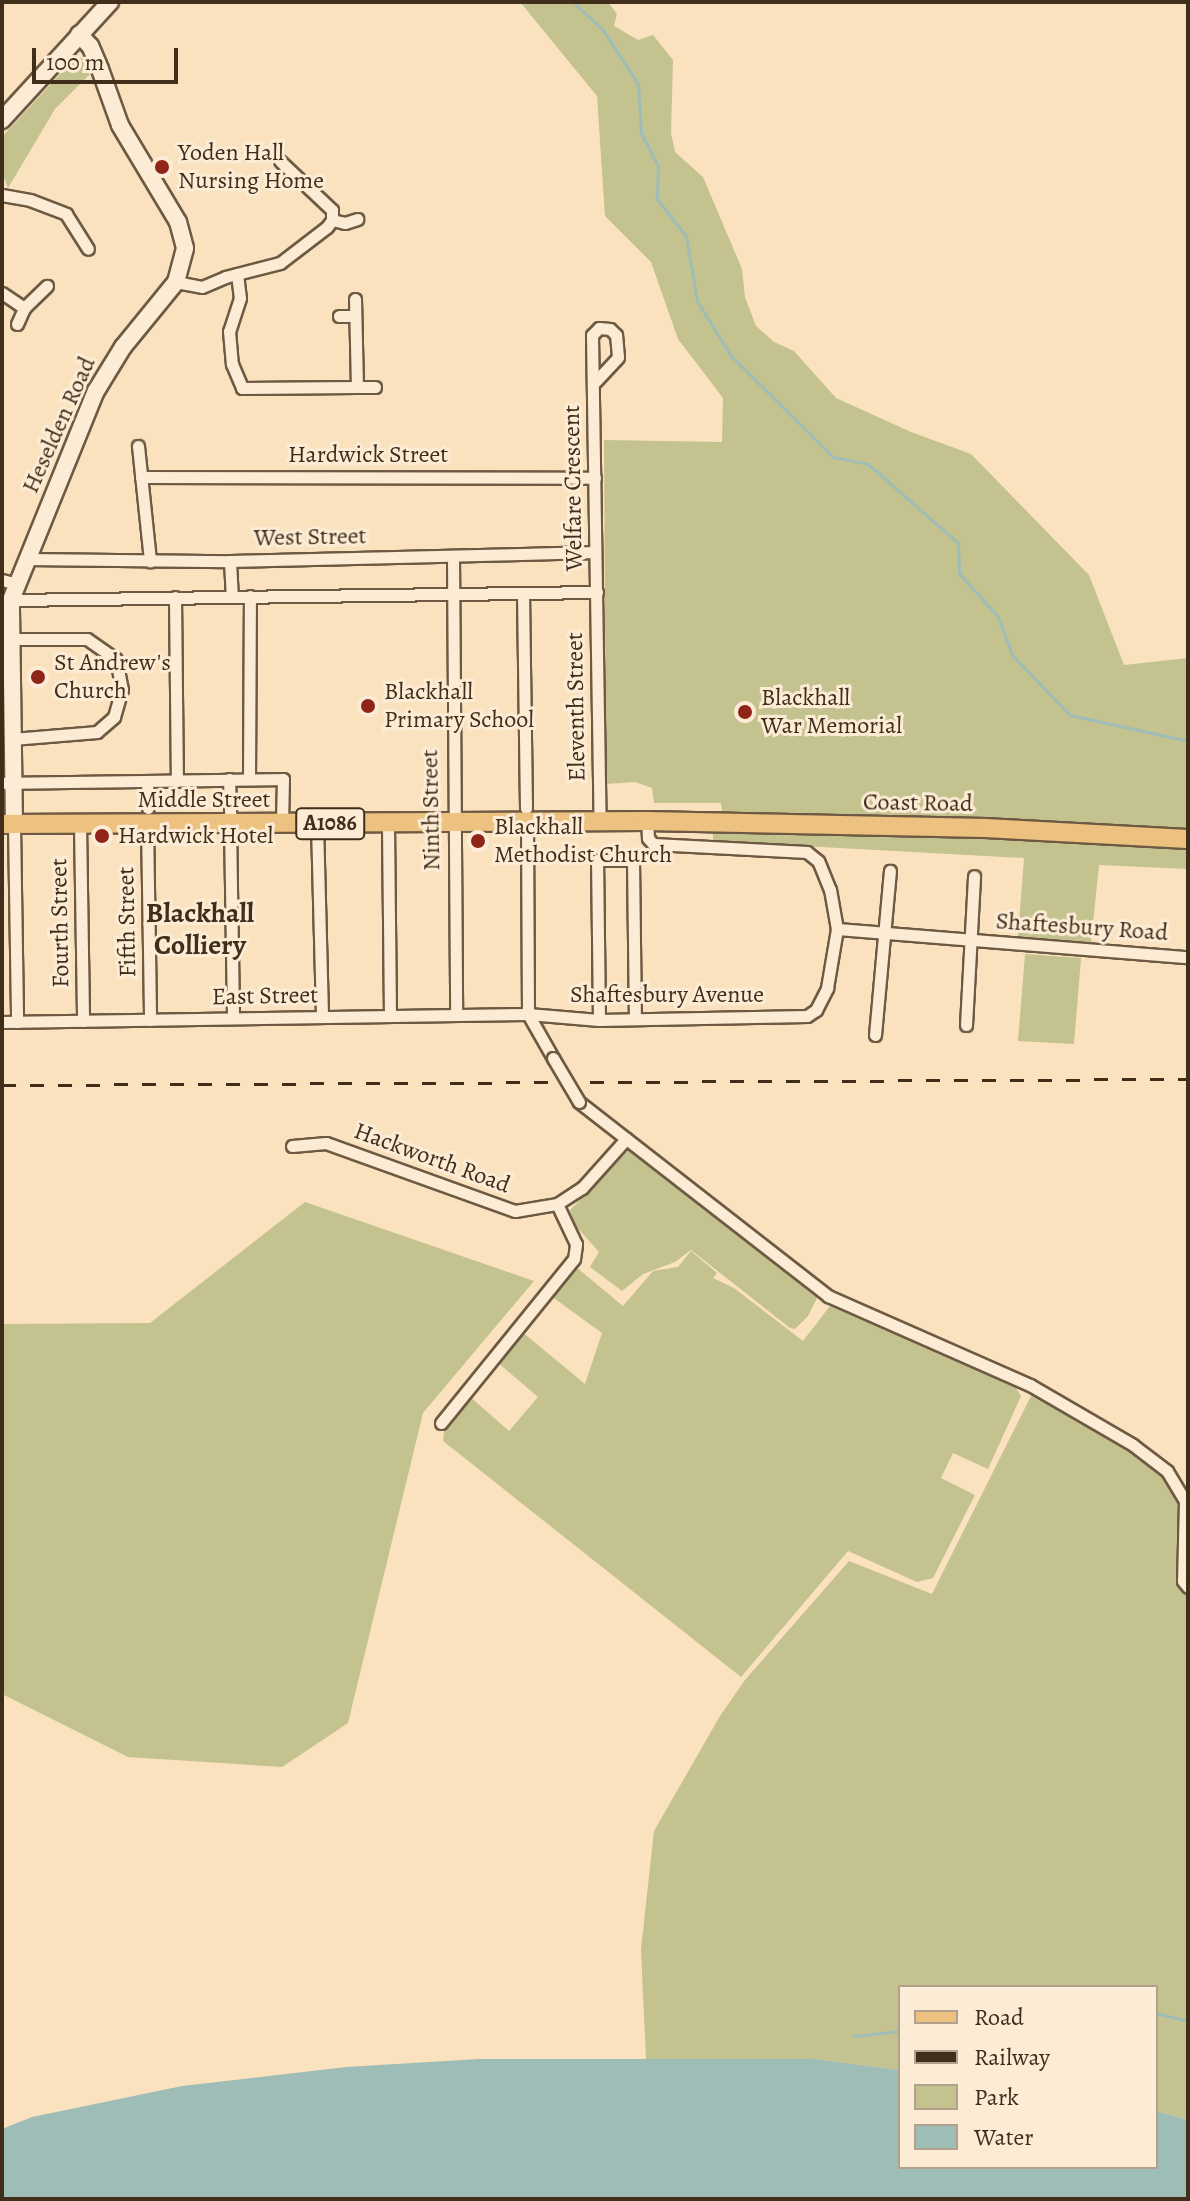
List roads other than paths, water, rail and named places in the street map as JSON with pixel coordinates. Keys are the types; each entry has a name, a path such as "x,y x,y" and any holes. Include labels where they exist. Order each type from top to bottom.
{"main road":[{"name":"Middle Street","path":"8,824 80,824 148,816 282,824 453,823 526,815 600,822 647,821"},
{"name":"Coast Road","path":"647,821 985,828 1188,839"}],"street":[{"path":"2,120 110,2"},
{"name":"Heselden Road","path":"8,824 12,739 10,588 26,559 96,391 123,347 176,282 185,248 183,234 120,125 95,58 79,34"},
{"path":"280,161 332,210 332,220"},
{"path":"2,195 56,207 66,214 86,245 96,234"},
{"path":"332,220 345,223 357,219"},
{"path":"176,282 202,287 280,263 332,220"},
{"path":"237,274 240,298 229,331 232,364 242,388 375,387"},
{"path":"17,324 24,308 47,286"},
{"path":"2,293 24,308"},
{"path":"355,299 357,387"},
{"path":"339,316 355,316"},
{"name":"Welfare Crescent","path":"594,383 597,592"},
{"path":"138,446 150,561"},
{"name":"Hardwick Street","path":"141,477 595,478"},
{"name":"West Street","path":"26,559 230,561 595,552"},
{"name":"Ninth Street","path":"453,557 456,1015"},
{"path":"230,561 232,596"},
{"path":"10,588 175,597 597,592"},
{"name":"Eleventh Street","path":"597,592 600,822"},
{"path":"523,593 528,1014 579,1102 828,1296 1030,1385 1133,1445 1167,1471 1185,1501 1183,1581 1188,1587"},
{"path":"249,779 250,596"},
{"path":"175,597 177,781"},
{"path":"11,639 87,639 99,644 116,659 122,689 114,717 97,732 69,737 12,739"},
{"path":"229,779 233,1018"},
{"path":"8,783 283,779 282,824"},
{"name":"Fifth Street","path":"147,781 150,1020"},
{"path":"647,821 648,838 662,846 807,852 818,861 830,890 837,929"},
{"path":"8,824 17,1022"},
{"name":"Fourth Street","path":"80,824 83,1021"},
{"path":"317,824 322,1017"},
{"path":"388,825 390,1016"},
{"path":"599,1020 597,860 633,860 635,1019"},
{"path":"875,1035 890,871"},
{"name":"Shaftesbury Road","path":"966,1025 973,942 974,876"},
{"name":"Shaftesbury Avenue","path":"528,1014 599,1020 807,1016 816,1010 827,988 837,929"},
{"name":"Shaftesbury Road","path":"837,929 1188,957"},
{"name":"East Street","path":"2,1022 528,1014"},
{"path":"441,1423 574,1259 576,1244 557,1204 582,1188 626,1139"},
{"name":"Hackworth Road","path":"292,1146 326,1143 515,1211 557,1204"}],"water":[{"path":"479,2059 814,2059 898,2070 898,2169 1158,2169 1158,2112 1188,2120 1188,2199 2,2199 2,2129 32,2117 182,2086 346,2067"}],"waterway":[{"path":"573,2 603,30 638,84 641,133 658,167 657,199 686,236 697,301 731,356 833,457 868,464 958,543 959,573 998,617 1012,655 1070,715 1188,741"},
{"path":"1158,2014 1188,2021"},
{"path":"853,2036 898,2031"}],"railway":[{"path":"2,1085 1188,1079"}],"place":[{"name":"Yoden Hall Nursing Home","path":"162,167"},
{"name":"St Andrew's Church","path":"38,677"},
{"name":"Blackhall Primary School","path":"368,706"},
{"name":"Blackhall War Memorial","path":"745,712"},
{"name":"Hardwick Hotel","path":"102,836"},
{"name":"Blackhall Methodist Church","path":"478,841"}],"district":[{"name":"Blackhall Colliery","path":"200,929"}]}
